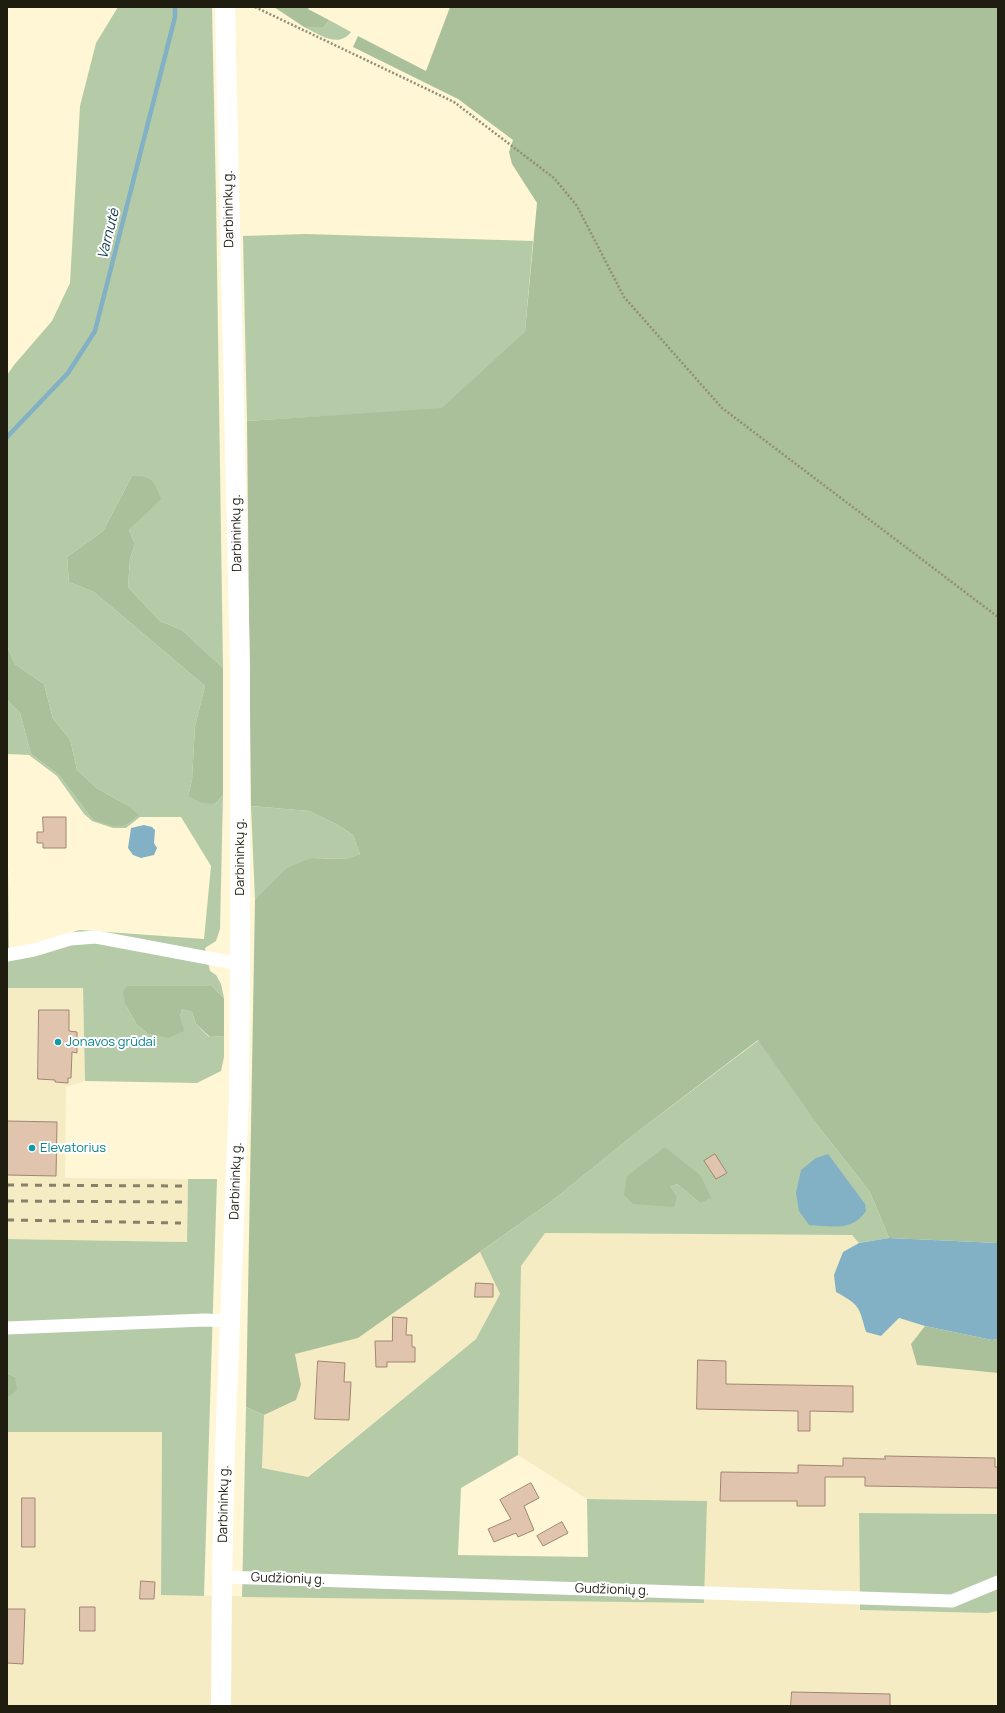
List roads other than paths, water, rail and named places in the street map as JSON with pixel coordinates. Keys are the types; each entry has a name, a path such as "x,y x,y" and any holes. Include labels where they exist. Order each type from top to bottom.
{"main road":[{"name":"Darbininkų g.","path":"221,1706 222,1577 239,1096 240,964 240,668 225,7"}],"street":[{"path":"7,955 34,950 70,939 96,937 240,964"},
{"path":"7,1328 204,1320 230,1321"},
{"name":"Gudžionių g.","path":"222,1577 952,1601 998,1582"}],"water":[{"path":"144,825 152,827 155,830 154,843 157,848 154,855 141,858 133,855 128,848 131,828"},
{"path":"828,1154 865,1204 866,1211 860,1218 848,1225 833,1227 809,1225 799,1211 796,1193 801,1170 816,1158"},
{"path":"889,1238 998,1243 998,1339 992,1340 925,1326 899,1318 881,1336 866,1332 860,1312 854,1304 836,1292 834,1275 843,1252 859,1243"}],"waterway":[{"name":"Varnutė","path":"7,437 68,373 95,331 175,17 175,7"}],"railway":[{"path":"7,1185 184,1186"},
{"path":"7,1201 183,1202"},
{"path":"7,1220 181,1223"}],"place":[{"name":"Jonavos grūdai","path":"58,1042"},
{"name":"Elevatorius","path":"32,1148"}]}
